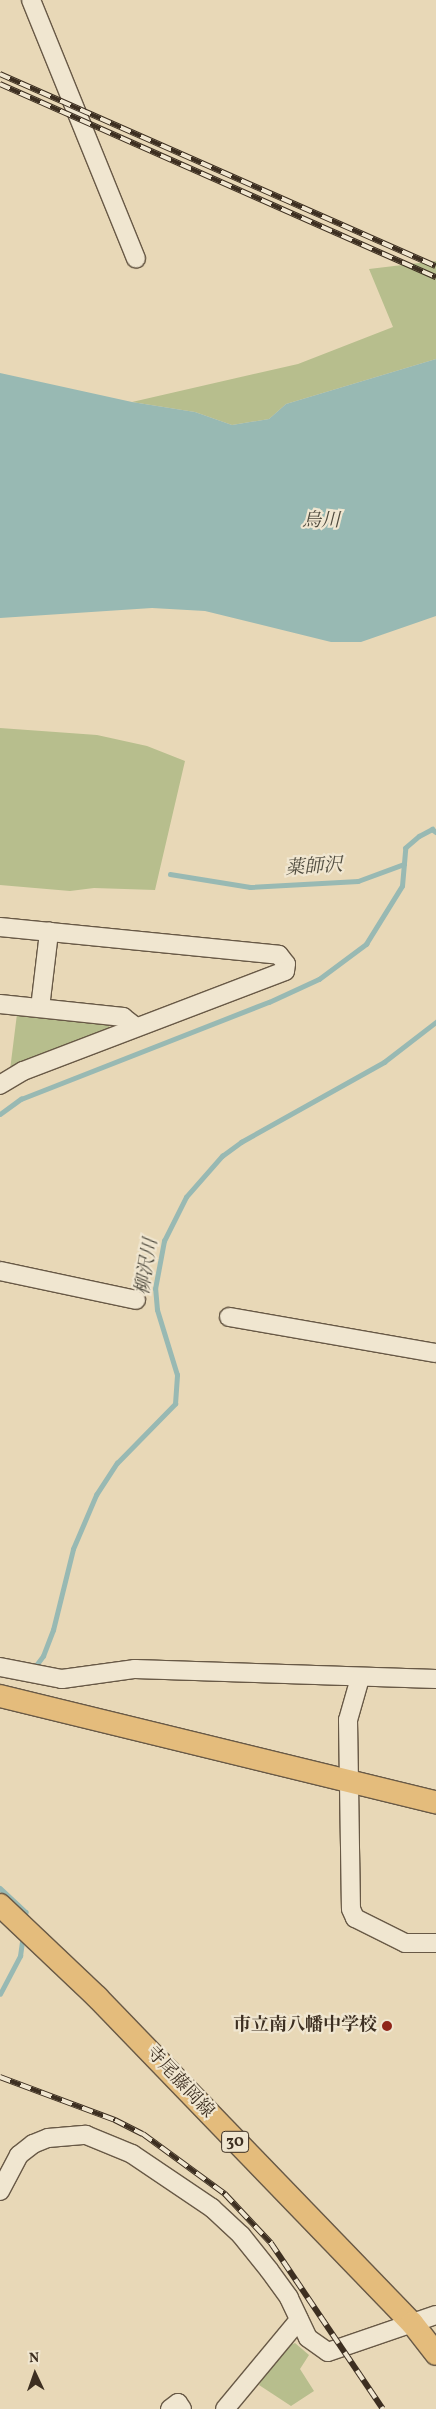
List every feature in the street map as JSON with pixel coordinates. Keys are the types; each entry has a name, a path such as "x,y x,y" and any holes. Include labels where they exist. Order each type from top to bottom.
{"main road":[{"path":"0,1696 436,1802"},
{"path":"0,1704 46,1708"},
{"name":"寺尾藤岡線","path":"16,1919 412,2323 436,2354"}],"street":[{"path":"30,0 136,258"},
{"path":"0,926 279,955 284,959 285,971 23,1071 0,1085"},
{"path":"40,1008 49,932"},
{"path":"0,1004 123,1017 136,1028"},
{"path":"0,1271 136,1300"},
{"path":"229,1317 436,1353"},
{"path":"0,1668 62,1679 135,1669 360,1678 436,1679"},
{"path":"360,1678 348,1720 348,1896 355,1918 405,1944 436,1943"},
{"path":"0,2191 19,2155 33,2144 68,2134 102,2140 148,2164 212,2208 241,2235 269,2270 308,2338 328,2352 436,2315"},
{"path":"225,2409 299,2320"},
{"path":"170,2409 178,2403 182,2409"}],"green space":[{"path":"436,261 436,359 286,404 269,419 232,425 195,412 132,402 298,364 393,327 369,269"},
{"path":"0,728 97,735 147,746 185,761 155,890 94,888 70,891 0,885"},
{"path":"17,1014 109,1024 110,1030 10,1070"},
{"path":"295,2343 309,2355 300,2369 314,2391 291,2406 259,2385 279,2350"}],"water":[{"name":"烏川","path":"436,359 436,616 361,642 331,642 205,611 152,608 0,618 0,373 132,402 195,412 232,425 269,419 286,404"}],"waterway":[{"path":"0,1114 21,1099 269,1002 319,979 366,944 402,886 405,848 419,836 432,829 436,832"},
{"name":"薬師沢","path":"170,874 250,887 358,881 404,864"},
{"name":"柳沢川","path":"34,1668 43,1656 53,1630 73,1549 96,1495 117,1463 175,1404 177,1375 157,1310 155,1289 164,1241 186,1197 222,1156 241,1142 384,1062 436,1022"},
{"name":"柳沢川","path":"0,1888 26,1912 25,1918"},
{"name":"柳沢川","path":"0,1994 20,1956 23,1935"}],"railway":[{"path":"0,74 436,266"},
{"path":"0,84 436,277"},
{"path":"0,2077 115,2120 143,2134 225,2194 271,2243 383,2409"}],"place":[{"name":"市立南八幡中学校","path":"387,2026"}]}
